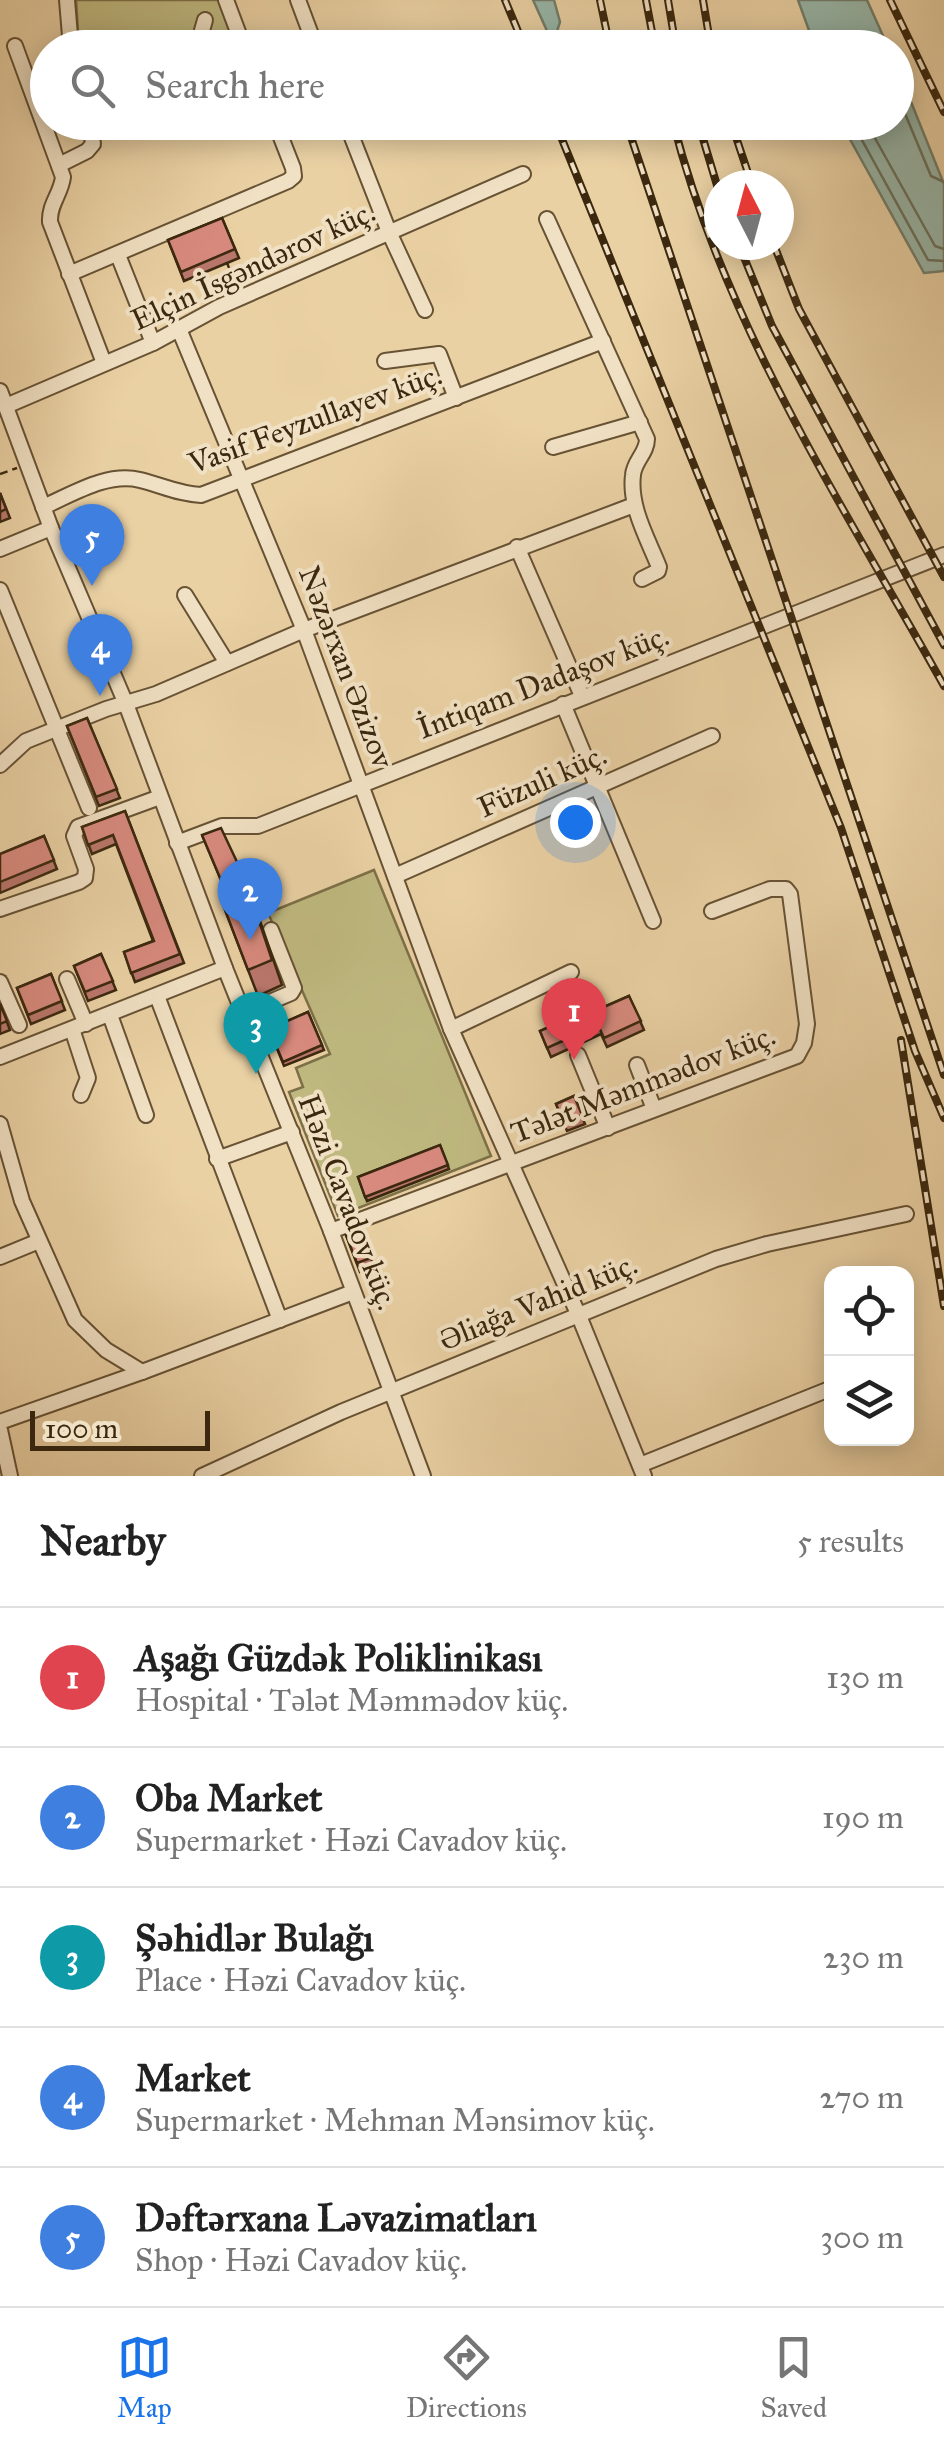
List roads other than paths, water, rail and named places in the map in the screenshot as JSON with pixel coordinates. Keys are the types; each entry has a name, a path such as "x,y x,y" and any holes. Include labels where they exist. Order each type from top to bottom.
{"street":[{"path":"67,0 70,30"},
{"path":"226,0 237,30"},
{"path":"298,0 309,30"},
{"path":"202,30 205,20"},
{"path":"15,46 30,87"},
{"path":"50,140 59,165 61,188 51,204 50,222 104,364"},
{"path":"59,165 87,151 93,140"},
{"path":"70,274 288,181 294,176 293,168 282,140"},
{"path":"353,140 389,232 426,310"},
{"name":"Elçin İsgəndərov küç.","path":"6,406 152,344 242,297 522,174"},
{"path":"547,219 648,445 632,472 634,505 660,567 642,579"},
{"path":"118,256 152,344"},
{"name":"Nəzərxan Əzizov","path":"178,329 304,630 451,1028 579,1316 642,1470"},
{"name":"Vasif Feyzullayev küç.","path":"43,507 108,480 141,480 183,494 200,494 603,340"},
{"path":"385,361 438,354 456,398"},
{"name":"Həzi Cavadov küç.","path":"0,390 51,528 126,704 423,1476"},
{"path":"554,447 640,422"},
{"path":"4,756 26,741 156,694 304,630 634,505"},
{"path":"0,548 51,528"},
{"path":"517,547 582,696"},
{"name":"İntiqam Dadaşov küç.","path":"177,842 222,826 258,826 361,782 944,555"},
{"path":"1,593 90,808"},
{"path":"185,596 226,663"},
{"path":"563,704 652,921"},
{"name":"Füzuli küç.","path":"395,876 712,736"},
{"path":"0,908 85,878 74,836 78,827 160,796"},
{"name":"Tələt Məmmədov küç.","path":"331,1231 797,1056 804,1044 807,1024 790,894 786,889 770,889 712,911"},
{"path":"244,1013 291,993 294,988 271,930"},
{"path":"0,1057 225,968"},
{"path":"451,1028 572,972"},
{"path":"67,979 88,1078 81,1095"},
{"path":"0,982 18,1025"},
{"path":"157,996 280,1320"},
{"path":"110,1015 146,1115"},
{"path":"578,1056 608,1128"},
{"path":"636,1066 654,1110"},
{"path":"0,1124 22,1201 75,1320 106,1350 142,1372"},
{"path":"217,1159 292,1132"},
{"name":"Əliağa Vahid küç.","path":"202,1476 391,1391 716,1258 906,1214"},
{"path":"0,1257 38,1240"},
{"path":"10,1476 0,1426 353,1292"},
{"path":"642,1470 824,1391"}],"water":[{"path":"533,0 554,0 560,22 557,30 547,30"},
{"path":"798,0 867,0 880,30 809,30"},
{"path":"914,109 944,184 944,271 924,273 850,140 914,140"}],"railway":[{"path":"505,0 518,30"},
{"path":"600,0 606,30"},
{"path":"646,0 652,30"},
{"path":"668,0 673,30"},
{"path":"703,0 708,30"},
{"path":"890,0 904,30"},
{"path":"914,50 944,112"},
{"path":"562,140 841,828 915,1051 944,1118"},
{"path":"632,140 944,1075"},
{"path":"678,140 723,271 755,342 790,413 944,686"},
{"path":"703,140 712,170"},
{"path":"737,140 747,170"},
{"path":"745,260 772,326 944,645"},
{"path":"780,260 799,309 944,577"},
{"path":"901,1040 944,1306"}],"place":[{"name":"Dəftərxana Ləvazimatları","path":"92,586"},
{"name":"Market","path":"100,696"},
{"name":"Oba Market","path":"250,940"},
{"name":"Aşağı Güzdək Poliklinikası","path":"574,1060"},
{"name":"Şəhidlər Bulağı","path":"256,1074"}]}
